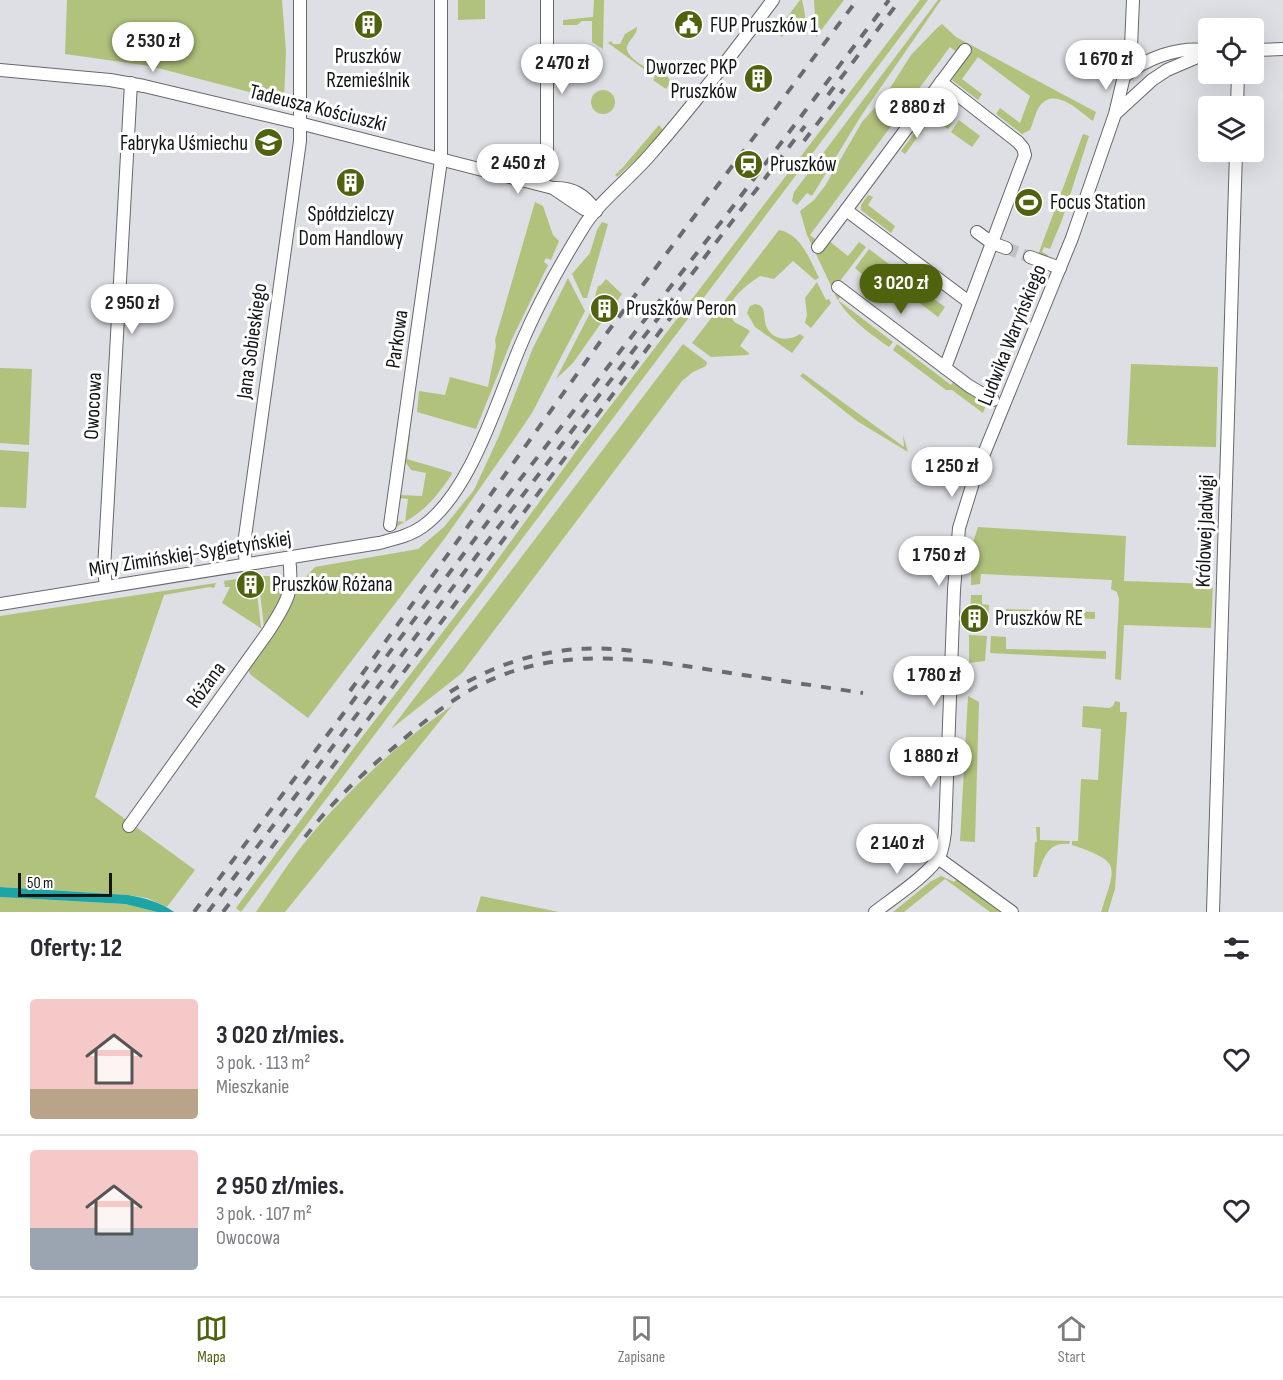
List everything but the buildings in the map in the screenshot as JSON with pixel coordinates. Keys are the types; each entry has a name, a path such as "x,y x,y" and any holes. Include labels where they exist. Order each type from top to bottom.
{"street":[{"name":"Jana Sobieskiego","path":"246,565 244,543 300,141 300,0"},
{"name":"Parkowa","path":"390,525 441,160 441,0"},
{"path":"547,0 548,187"},
{"name":"Miry Zimińskiej-Sygietyńskiej","path":"2,604 380,543 404,537 421,528 452,496 482,443 522,341 571,246 596,211 633,174 702,94 773,0"},
{"name":"Ludwika Waryńskiego","path":"938,858 945,832 954,584 959,528 976,473 1072,238 1115,114 1131,47 1133,0"},
{"path":"1264,49 1283,48"},
{"path":"818,247 965,50"},
{"path":"1125,75 1147,61 1168,54 1198,50"},
{"path":"1115,114 1152,80 1167,70 1198,56"},
{"name":"Tadeusza Kościuszki","path":"0,70 131,83 299,123 548,187 564,187 578,192 596,211"},
{"path":"941,82 1023,148 1023,162 945,368"},
{"name":"Owocowa","path":"106,587 104,569 131,83"},
{"name":"Królowej Jadwigi","path":"1213,912 1236,162"},
{"path":"846,210 969,302"},
{"path":"977,232 992,243 1006,249"},
{"path":"1030,257 1060,268"},
{"path":"838,287 969,386 993,400"},
{"name":"Różana","path":"129,826 286,604 292,578 289,558"},
{"path":"876,912 926,871 938,858 1011,912"}],"green space":[{"path":"67,0 282,0 286,51 284,101 150,66 65,54"},
{"path":"458,0 485,0 485,19 458,20"},
{"path":"594,0 604,0 603,49 592,42 592,21 582,21 577,25 563,25 563,20 593,17"},
{"path":"802,0 808,32 807,34 796,26 789,35 785,33 782,37 776,32"},
{"path":"814,0 844,0 816,37"},
{"path":"920,0 928,0 241,912 236,908 356,745 482,581 580,446"},
{"path":"938,0 941,0 861,116 812,196 807,193 797,205 792,201 794,192"},
{"path":"942,24 956,37 1096,112 1093,121 1074,106 1052,98 1039,107 1030,130 1022,134 996,114 1000,108 1020,123 1030,96 978,57 962,79 982,94 978,100 952,80 971,51 969,49 958,53 950,47 810,235 817,241 829,241 848,256 859,242 866,247 833,290 807,235 800,211 814,200 825,186 862,122 885,96 911,55"},
{"path":"637,27 628,44 628,53 656,74 662,76 665,73 671,82 666,89 653,80 655,77 608,43 611,41 613,44 620,44 625,34"},
{"path":"603,90 612,93 615,102 612,111 603,114 594,111 591,102 594,93"},
{"path":"937,103 956,118 948,129 932,118 905,154 901,151"},
{"path":"959,120 980,136 972,147 951,132"},
{"path":"659,125 663,130 617,177 615,175"},
{"path":"1083,134 1089,136 1062,220 1050,249 1044,247 1042,252 1048,255 1047,258 1038,255"},
{"path":"868,195 873,197 868,205 895,226 891,233 861,210 861,205"},
{"path":"535,202 543,206 553,235 559,241 551,260 546,258 544,262 548,265 512,339 476,429 417,412 419,391 445,395 450,377 488,387 496,346 495,340"},
{"path":"602,222 608,224 587,298 583,298 572,274 590,253"},
{"path":"779,230 787,232 799,242 819,278 815,280 793,261 774,279 760,276 739,293 729,306 733,321 750,331 740,346 749,353 748,355 711,357 692,343"},
{"path":"869,249 889,264 881,274 873,268 871,270 868,268 863,275 855,268"},
{"path":"1034,265 1042,269 1026,311 1017,308"},
{"path":"568,278 585,311 532,413 445,538 308,718 251,675 247,668 290,603 298,582 301,582 315,567 418,549 444,527 474,490 499,436 532,350"},
{"path":"606,279 622,294 612,308 605,303 599,311 606,316 573,363 556,379 590,313 598,286"},
{"path":"817,282 826,300 829,299 831,303 811,328 805,323 807,315 805,298"},
{"path":"915,285 945,307 938,317 917,301 915,303 906,296"},
{"path":"838,300 893,342 889,347 852,318"},
{"path":"760,305 764,311 766,326 774,335 787,339 800,334 804,337 792,353 755,327 747,313 750,306"},
{"path":"1009,328 1017,331 991,393 986,388"},
{"path":"683,344 707,362 706,366 693,372 682,381 462,673 391,729"},
{"path":"897,344 951,385 954,381 986,405 983,413 952,390 946,390 893,350"},
{"path":"1131,364 1218,367 1216,447 1127,445"},
{"path":"0,368 32,369 29,445 0,443"},
{"path":"803,373 904,447 903,435 908,452 857,421 800,376"},
{"path":"410,434 407,459 452,474 432,500 405,522 408,499 400,498 399,495 422,496 426,473 411,470 405,461"},
{"path":"0,450 29,452 26,508 0,507"},
{"path":"386,506 396,521 405,522 391,529 384,525"},
{"path":"978,527 1126,536 1124,581 1213,584 1211,628 1124,625 1121,680 1115,679 1119,599 1117,592 1111,589 1112,580 981,574 980,584 971,585 972,545"},
{"path":"255,576 262,629 222,603 230,587 225,587 224,581"},
{"path":"258,576 269,576 285,585 285,593 266,628 264,627"},
{"path":"216,583 214,588 164,595 95,797 195,870 167,907 147,898 128,895 0,887 0,616"},
{"path":"971,595 982,595 982,604 989,605 988,625 983,625 983,630 969,629 970,621 977,621 977,615 970,615"},
{"path":"1006,609 1095,612 1095,619 1006,616"},
{"path":"969,635 987,636 985,661 969,663"},
{"path":"991,636 1006,637 1006,649 1106,651 1106,659 990,653"},
{"path":"968,696 979,702 975,842 960,841"},
{"path":"1115,701 1120,702 1120,712 1127,712 1115,889 1108,912 1101,912 1112,875 1111,867 1100,856 1072,845 1072,841 1078,841 1081,779 1098,780 1101,729 1082,727 1083,706 1109,708"},
{"path":"452,706 285,912 256,912 295,855 328,815 389,755"},
{"path":"1036,827 1040,827 1040,840 1070,841 1069,844 1062,844 1051,849 1044,858 1037,877 1033,877 1035,842 1037,842"},
{"path":"941,876 954,882 957,879 1002,912 990,912 945,879 904,912 893,912"},
{"path":"481,896 559,912 476,912"},
{"path":"0,897 125,904 157,912 0,912"}],"water":[{"path":"0,887 128,895 152,901 174,912 157,912 125,904 0,897"}],"tunnel":[{"path":"1006,248 1030,257"}],"railway":[{"path":"350,691 600,342 857,0"},
{"path":"194,912 511,491 725,217 889,0"},
{"path":"828,95 900,0"},
{"path":"804,141 844,89"},
{"path":"208,912 805,126"},
{"path":"223,912 674,313"},
{"path":"450,692 493,670 538,655 585,649 633,651"},
{"path":"305,837 337,800 361,777 434,715 472,689 500,676 528,667 555,661 583,659 639,660 863,693"}],"place":[{"name":"Pruszków Rzemieślnik","path":"368,25"},
{"name":"FUP Pruszków 1","path":"689,25"},
{"name":"Dworzec PKP Pruszków","path":"758,79"},
{"name":"Fabryka Uśmiechu","path":"269,143"},
{"name":"Pruszków","path":"749,164"},
{"name":"Spółdzielczy Dom Handlowy","path":"351,183"},
{"name":"Focus Station","path":"1029,202"},
{"name":"Pruszków Peron","path":"605,308"},
{"name":"Pruszków Różana","path":"251,584"},
{"name":"Pruszków RE","path":"974,618"}]}
